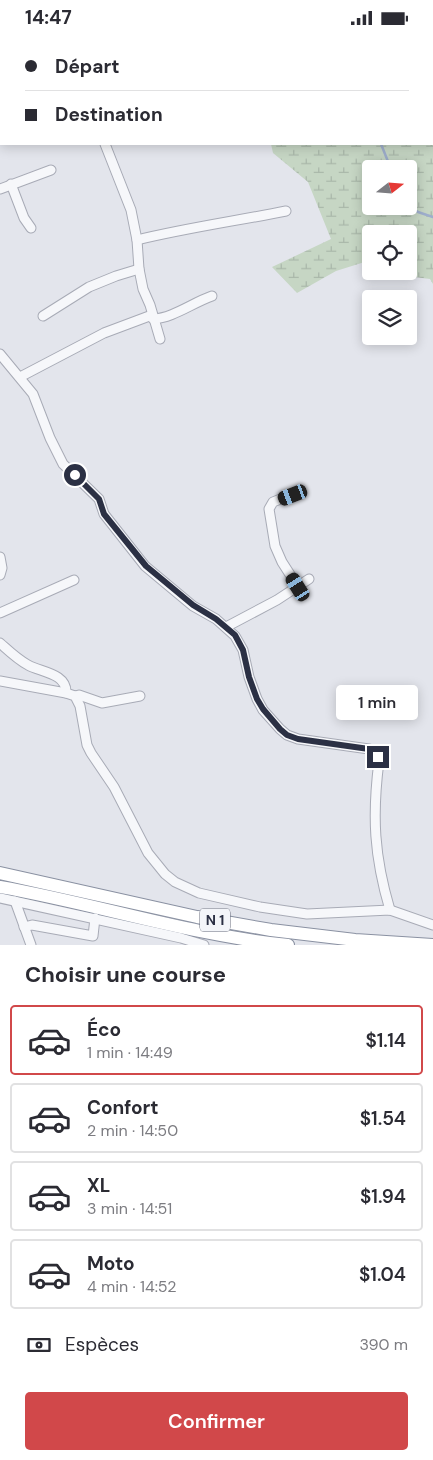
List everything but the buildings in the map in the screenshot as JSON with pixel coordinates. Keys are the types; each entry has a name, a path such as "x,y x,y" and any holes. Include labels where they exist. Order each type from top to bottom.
{"highway":[{"name":"N 1","path":"0,873 197,917 262,928 355,939 433,945"},
{"name":"N 1","path":"0,887 194,930 288,945"}],"street":[{"path":"105,145 131,210 137,239 138,269 160,339"},
{"path":"0,189 51,170"},
{"path":"11,185 30,228"},
{"path":"137,239 286,211"},
{"path":"43,316 76,293 138,269"},
{"path":"20,377 104,333 152,317 161,319 212,296"},
{"path":"0,354 33,394 62,464 99,499 104,514 124,540 152,572 235,635 243,650 249,677 257,699 272,720 287,735 305,741 369,749 376,753 379,761 374,813 376,843 380,874 390,910"},
{"path":"293,495 273,502 268,509 275,546 298,587"},
{"path":"0,557 2,567 0,575"},
{"path":"226,627 277,600 309,579"},
{"path":"0,613 74,580"},
{"path":"0,643 29,666 53,674 63,683 81,712 87,745 91,753 114,787 148,853 165,874 175,881 199,893 227,901 289,912 322,914 390,910 433,925"},
{"path":"0,681 79,695 102,703 140,696"},
{"path":"0,898 181,938 204,945"},
{"path":"15,901 31,945"},
{"path":"24,927 32,925 93,936 95,919"}],"green space":[{"path":"271,145 433,145 433,284 430,279 417,277 417,225 362,225 362,263 336,271 297,293 272,267 331,239 308,182 273,153"}],"waterway":[{"path":"381,145 387,160"},
{"path":"418,212 433,217"}],"route":[{"path":"75,475 99,499 104,514 146,566 193,605 216,619 235,635 246,659 252,690 263,709 280,729 287,735 305,741 373,750 378,757"}]}
